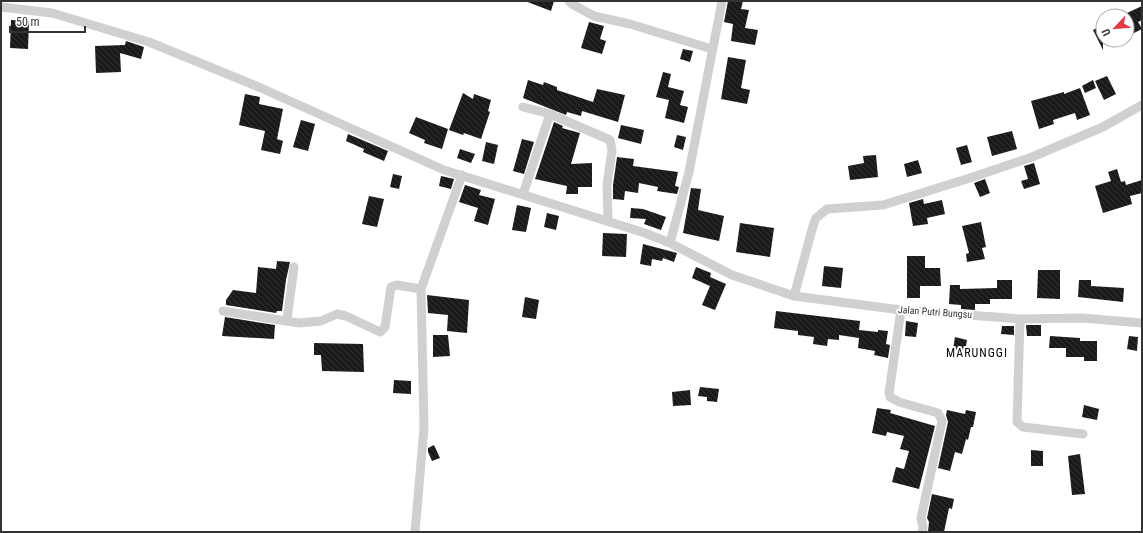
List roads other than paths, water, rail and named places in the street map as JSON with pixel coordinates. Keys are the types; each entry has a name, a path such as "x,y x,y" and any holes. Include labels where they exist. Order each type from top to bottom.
{"street":[{"path":"569,1 594,16 630,24 712,49"},
{"path":"670,243 689,172 722,1"},
{"name":"Jalan Putri Bungsu","path":"1,6 52,13 149,42 261,88 444,170 608,220 670,243 732,275 794,296 902,310 1020,319 1082,318 1142,323"},
{"path":"794,296 813,226 821,212 827,209 883,205 977,176 1032,157 1103,127 1142,105"},
{"path":"523,107 550,114 610,140 612,150 606,185 608,220"},
{"path":"523,194 550,114"},
{"path":"415,532 424,428 421,290 462,175"},
{"path":"287,320 294,267"},
{"path":"223,311 299,323 321,321 337,314 346,316 380,332 384,327 391,288 397,285 421,290"},
{"path":"902,310 889,393 890,397 899,402 938,414 942,421 921,518 923,527 922,532"},
{"path":"1020,319 1017,422 1023,427 1083,434"}],"district":[{"name":"MARUNGGI","path":"977,353"}]}
